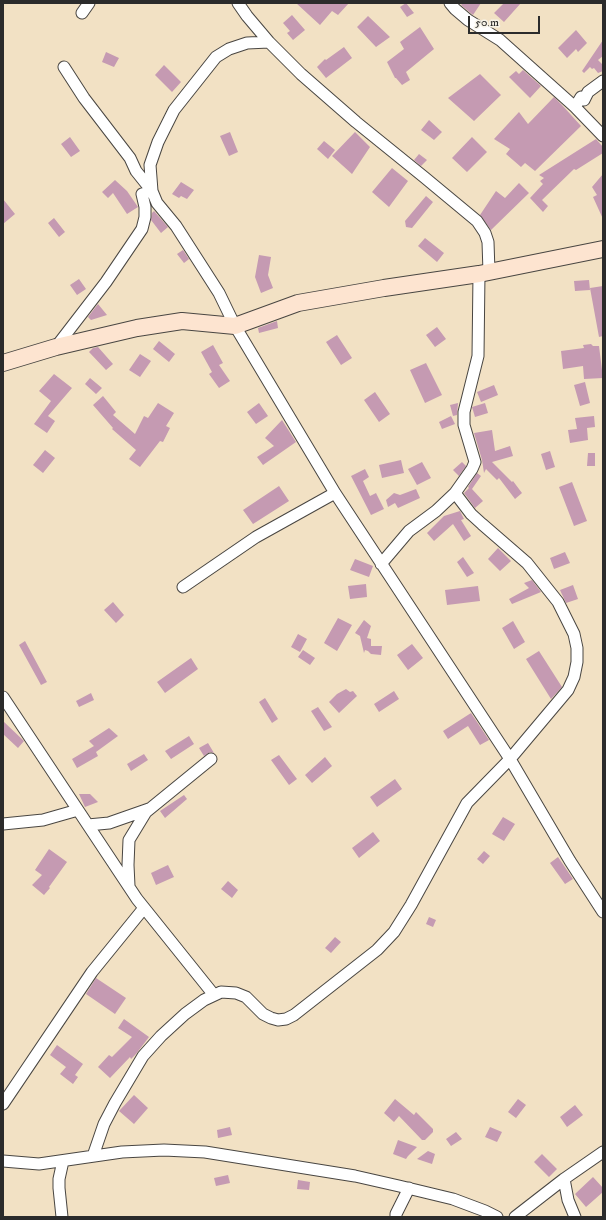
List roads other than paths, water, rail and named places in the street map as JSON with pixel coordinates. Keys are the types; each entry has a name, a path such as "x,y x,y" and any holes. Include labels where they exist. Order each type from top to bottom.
{"main road":[{"path":"3,363 56,347 137,328 182,322 235,326 298,303 484,273 603,249"}],"street":[{"path":"82,13 89,3"},
{"path":"238,3 246,16 269,42 301,74 356,122 477,221 485,233 488,242 484,273 478,356 464,412 464,425 475,462 472,469 455,493 436,511 409,531 381,564"},
{"path":"450,3 468,20 500,40 575,107 603,136"},
{"path":"269,42 247,43 229,49 216,57 174,110 158,142 150,165 152,190 157,203 176,226 220,294 235,326 335,493 510,759 570,861 603,912"},
{"path":"64,66 84,98 130,158 136,171 152,190"},
{"path":"575,107 581,98 584,100 588,92 603,81"},
{"path":"56,347 106,282 142,229 145,217 145,207 142,194 152,190"},
{"path":"183,587 256,538 335,493"},
{"path":"93,1156 104,1124 115,1102 143,1056 161,1036 185,1014 204,1000 221,992 236,993 246,997 263,1014 270,1018 278,1020 286,1019 294,1015 377,950 394,932 467,803 510,759 568,690 574,677 577,662 577,648 574,634 558,602 533,569 477,519 455,493"},
{"path":"3,697 129,887 214,996"},
{"path":"129,887 129,840 146,812 210,759"},
{"path":"88,825 109,823 151,808"},
{"path":"3,824 43,820 78,810"},
{"path":"3,1104 92,972 144,908"},
{"path":"3,1161 34,1164 122,1152 164,1150 205,1152 355,1176 453,1199 485,1210 497,1217"},
{"path":"515,1217 564,1178 603,1152"},
{"path":"62,1217 59,1179 63,1161"},
{"path":"564,1178 568,1200 576,1217"},
{"path":"396,1217 408,1188"}]}
